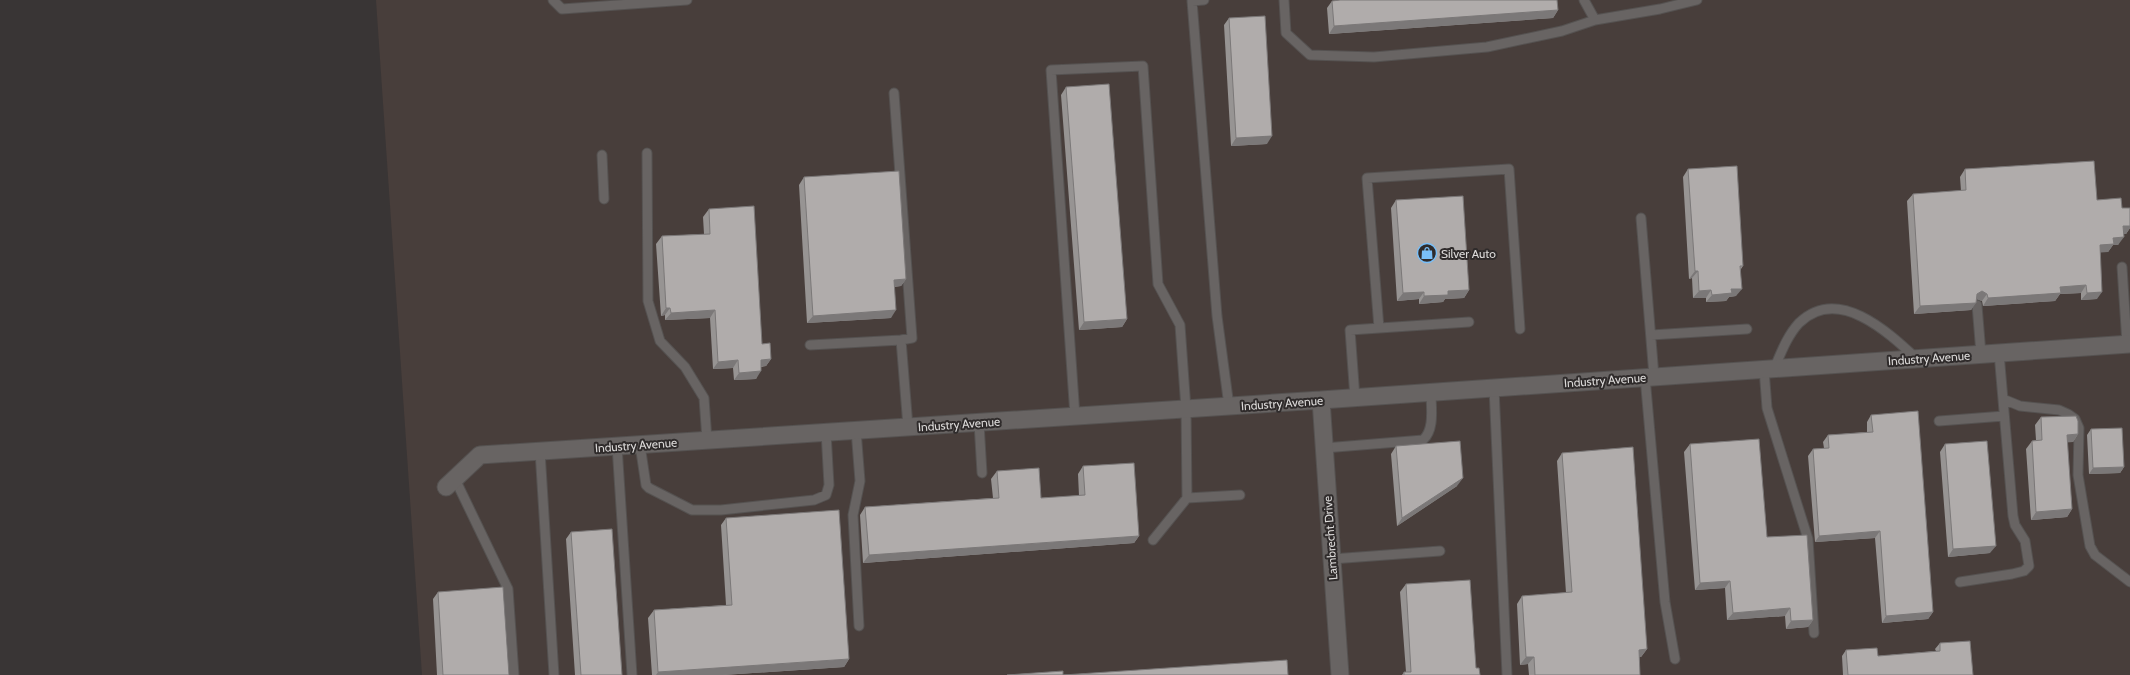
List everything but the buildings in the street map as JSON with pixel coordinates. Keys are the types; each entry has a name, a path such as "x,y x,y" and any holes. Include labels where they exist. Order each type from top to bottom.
{"street":[{"name":"Industry Avenue","path":"451,483 480,455 1431,393 2129,344"},
{"name":"Lambrecht Drive","path":"1320,400 1340,675"}],"lane":[{"path":"553,0 562,9 687,0"},
{"path":"1204,0 1190,1 1218,316 1229,406"},
{"path":"1284,0 1286,33 1310,55 1374,57 1487,47 1562,31 1595,20 1660,9 1697,0"},
{"path":"1584,0 1595,20"},
{"path":"1075,416 1051,70 1143,66 1158,284 1180,325 1186,409 1187,498 1153,540"},
{"path":"810,345 901,340 912,338 894,94"},
{"path":"647,153 648,301 660,341 685,367 704,398 707,440"},
{"path":"602,155 604,199"},
{"path":"1379,328 1367,178 1509,169 1520,329"},
{"path":"1641,218 1651,335 1650,377 1666,602 1675,659"},
{"path":"2122,267 2129,344"},
{"path":"1977,305 1982,354"},
{"path":"1814,633 1808,539 1767,408 1769,369 1799,323 1814,312 1830,307 1847,310 1866,319 1890,334 1918,359"},
{"path":"1355,398 1350,330 1469,322"},
{"path":"1651,335 1747,329"},
{"path":"901,340 908,427"},
{"path":"1960,582 2012,574 2024,571 2028,566 2025,541 2015,525 2013,516 1999,353"},
{"path":"1494,388 1507,675"},
{"path":"1324,448 1423,440 1429,435 1432,419 1431,393"},
{"path":"2003,399 2020,406 2059,410 2075,419 2079,428 2078,475 2090,546 2095,555 2130,582"},
{"path":"1939,421 2004,416"},
{"path":"980,423 982,473"},
{"path":"856,430 860,481 853,515 859,626"},
{"path":"640,445 646,485 649,488 692,510 721,510 814,500 826,495 829,484 826,432"},
{"path":"617,446 632,675"},
{"path":"540,451 554,675"},
{"path":"451,483 508,589 514,675"},
{"path":"1187,498 1240,495"},
{"path":"1332,559 1440,551"}],"shaded area":[{"path":"376,0 2130,0 2130,675 422,675"}],"place":[{"name":"Silver Auto","path":"1427,253"}]}
